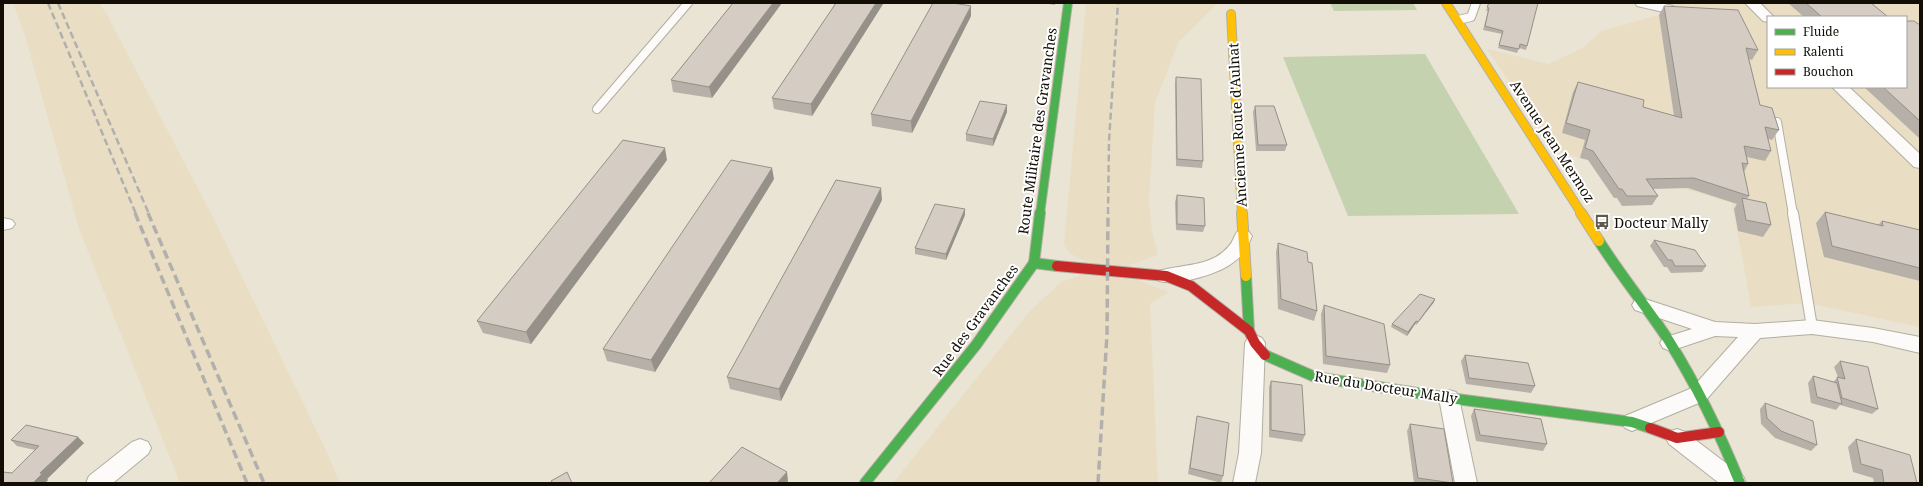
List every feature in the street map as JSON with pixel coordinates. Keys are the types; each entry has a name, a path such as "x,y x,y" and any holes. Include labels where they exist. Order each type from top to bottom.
{"street":[{"name":"Route Militaire des Gravanches","path":"1034,263 1068,3"},
{"name":"Avenue Jean Mermoz","path":"1446,3 1619,273 1655,320 1670,343 1719,432 1740,483"},
{"path":"1642,3 1668,9"},
{"path":"1752,3 1767,17"},
{"name":"Ancienne Route d'Aulnat","path":"1231,14 1243,236 1252,337"},
{"path":"1841,88 1920,163"},
{"path":"1158,275 1184,274 1206,268 1226,260 1237,250 1243,236"},
{"name":"Rue des Gravanches","path":"865,483 976,345 1034,263 1076,269 1158,275"},
{"name":"Rue du Docteur Mally","path":"1158,275 1190,286 1252,337 1265,355 1287,366 1315,376 1449,398 1632,422 1678,438 1735,483"},
{"path":"1642,305 1715,329 1755,331 1812,327 1873,335 1920,345"},
{"path":"1670,343 1715,329"},
{"path":"1632,422 1699,394 1755,331"},
{"path":"1244,483 1250,453 1252,337"},
{"path":"1449,398 1466,483"},
{"name":"Rue du Docteur Mally","path":"1678,438 1719,432"},
{"path":"97,483 140,448"}],"lane":[{"path":"597,109 688,3"},
{"path":"1458,20 1471,17 1476,3"},
{"path":"1777,122 1812,327"}],"shaded area":[{"path":"13,3 99,3 105,11 213,217 324,446 340,483 180,483 79,229 25,36"},
{"path":"1086,3 1218,3 1179,41 1155,103 1149,200 1152,232 1158,255 1124,267 1099,265 1082,260 1071,254 1064,245"},
{"path":"1642,3 1920,3 1920,327 1808,303 1751,307 1732,203 1557,151 1487,49 1549,64 1584,47 1601,31 1659,15 1670,14"},
{"path":"1081,275 1138,280 1169,292 1150,304 1158,483 893,483 1030,311 1061,282"}],"green space":[{"path":"1330,3 1413,3 1417,10 1334,11"},
{"path":"1425,54 1519,214 1348,216 1283,57"}],"building":[{"path":"733,3 773,3 709,87 671,80"},
{"path":"836,3 876,3 811,104 772,98"},
{"path":"933,3 953,3 971,6 911,121 871,114"},
{"path":"1489,3 1538,3 1527,46 1520,44 1519,49 1499,45 1503,31 1485,26 1489,8 1487,7"},
{"path":"1806,3 1871,3 1887,16 1821,16"},
{"path":"1664,6 1738,10 1758,50 1746,48 1760,105 1772,108 1779,130 1765,127 1771,151 1744,146 1748,164 1742,163 1749,196 1694,178 1646,179 1658,196 1627,196 1622,189 1619,189 1593,151 1585,148 1590,130 1566,123 1578,82 1644,100 1643,107 1682,118"},
{"path":"1907,21 1914,21 1920,25 1920,121 1884,88 1907,88"},
{"path":"1176,77 1201,79 1203,161 1177,159"},
{"path":"980,101 1007,105 993,139 966,134"},
{"path":"1255,106 1274,106 1287,145 1258,145"},
{"path":"623,140 665,148 526,332 477,321"},
{"path":"731,160 772,168 651,360 603,349"},
{"path":"836,180 881,188 779,389 727,377"},
{"path":"1177,195 1204,198 1205,226 1177,224"},
{"path":"1742,198 1766,203 1771,225 1746,220"},
{"path":"935,204 965,209 946,254 915,248"},
{"path":"1825,212 1883,226 1882,221 1920,230 1920,268 1832,246"},
{"path":"1654,240 1695,250 1706,266 1675,266 1672,260 1668,260"},
{"path":"1278,243 1307,252 1308,262 1312,263 1317,311 1281,299"},
{"path":"1420,294 1435,299 1418,322 1416,321 1408,332 1392,324"},
{"path":"1324,305 1384,324 1390,365 1326,356"},
{"path":"1465,355 1528,363 1535,386 1469,378"},
{"path":"1840,361 1868,367 1878,409 1842,398 1837,377 1845,379"},
{"path":"1813,376 1837,383 1842,404 1817,397"},
{"path":"1271,381 1302,385 1305,435 1271,430"},
{"path":"1765,403 1813,421 1817,445 1781,431 1767,418"},
{"path":"1474,409 1541,419 1547,444 1480,435"},
{"path":"1197,416 1229,423 1223,476 1190,468"},
{"path":"1410,424 1444,429 1453,483 1418,478"},
{"path":"26,425 78,437 40,473 42,474 33,483 3,483 3,472 12,473 39,446 11,440"},
{"path":"1856,439 1910,455 1917,483 1884,483 1882,470 1861,464"},
{"path":"742,447 787,472 777,483 709,483"},
{"path":"567,472 572,483 552,483 551,481"}],"railway":[{"path":"48,3 136,214"},
{"path":"58,3 149,214"},
{"path":"1108,214 1109,141 1118,3"},
{"path":"135,213 247,483"},
{"path":"148,213 264,483"},
{"path":"1098,483 1107,334 1108,213"}],"traffic: fast":[{"path":"1034,263 1068,3"},
{"path":"1599,241 1619,273 1655,320 1670,343 1719,432 1740,483"},
{"path":"865,483 976,345 1034,263 1057,266"},
{"path":"1246,276 1249,331"},
{"path":"1265,355 1315,377 1449,398 1632,422 1650,428"}],"traffic: slow":[{"path":"1446,3 1599,241"},
{"path":"1231,14 1246,276"}],"traffic: jam":[{"path":"1057,266 1166,276 1191,286 1249,331 1255,343 1265,355"},
{"path":"1650,428 1677,438 1719,432"}],"place":[{"name":"Docteur Mally","path":"1602,222"}]}
